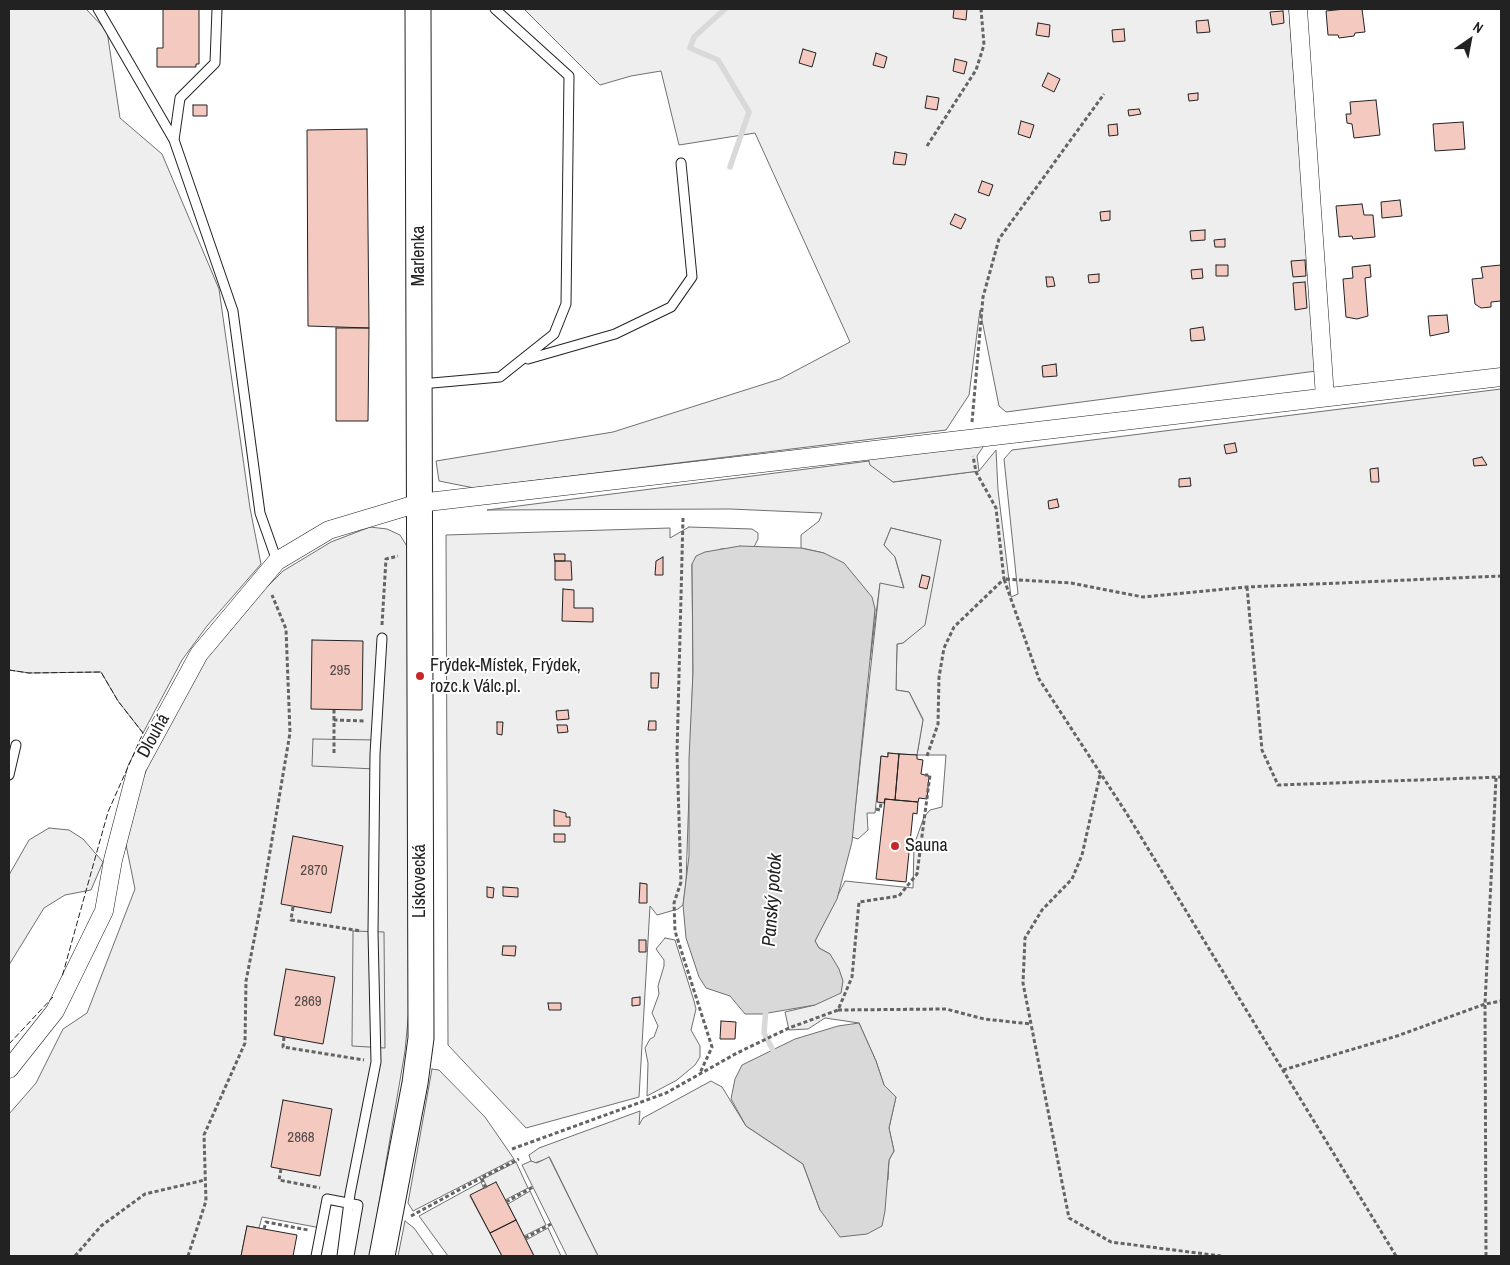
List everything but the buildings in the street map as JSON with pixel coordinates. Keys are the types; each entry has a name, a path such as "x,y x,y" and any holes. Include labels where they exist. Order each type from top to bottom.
{"main road":[{"name":"Marlenka","path":"418,9 419,503"},
{"name":"Lískovecká","path":"382,1256 415,1083 421,1038 419,503"}],"street":[{"path":"1298,9 1325,397"},
{"name":"Dlouhá","path":"9,1069 55,1011 104,911 113,860 137,768 199,654 277,562 329,530 419,503 1501,377"}],"lane":[{"path":"98,9 174,140 233,311 260,513 277,562"},
{"path":"174,140 180,98 215,63 217,9"},
{"path":"419,384 500,377 554,334 566,304 569,76 496,9"},
{"path":"525,359 615,334 671,307 692,277 680,163"},
{"path":"342,1256 349,1198 376,1062 373,932 377,722 382,638"},
{"path":"9,775 16,745"},
{"path":"316,1256 327,1199 349,1198 358,1205 349,1256"}],"path":[{"path":"927,146 976,70 984,45 981,9"},
{"path":"1104,94 999,239 983,298 970,439 976,472 996,508 1004,578 1039,679 1100,774 1396,1256"},
{"path":"683,518 677,754 681,882 674,903 676,931 712,1047 699,1074"},
{"path":"382,638 386,559 418,551"},
{"path":"188,1256 206,1201 204,1135 245,1043 246,981 290,733 286,630 265,576"},
{"path":"927,756 938,724 939,677 944,648 954,628 1004,578 1071,583 1143,597 1247,587 1501,576"},
{"path":"1247,587 1262,750 1278,785 1501,778"},
{"path":"334,710 334,753"},
{"path":"334,720 377,722"},
{"path":"1100,774 1082,855 1072,879 1042,910 1025,938 1023,983 1069,1218 1111,1242 1221,1256"},
{"path":"838,1010 852,977 859,902 899,896 917,874 930,775 925,775"},
{"path":"1486,1256 1485,1004 1496,778"},
{"path":"876,809 880,810 881,803"},
{"path":"293,907 291,920 373,932"},
{"path":"1283,1070 1397,1036 1485,1004 1501,1001"},
{"path":"512,1149 666,1093 755,1044 838,1010 946,1008 984,1019 1031,1024"},
{"path":"284,1038 282,1047 376,1062"},
{"path":"409,1217 519,1158"},
{"path":"281,1169 279,1180 349,1198"},
{"path":"481,1178 486,1188"},
{"path":"75,1256 100,1226 145,1194 205,1180"},
{"path":"506,1202 533,1187"},
{"path":"264,1229 266,1222 321,1233"},
{"path":"525,1238 551,1224"}],"shaded area":[{"path":"9,9 86,9 107,31 120,118 162,154 219,289 250,508 261,564 207,626 182,660 143,733 118,701 101,672 29,673 9,670"},
{"path":"524,9 1289,9 1316,371 1006,412 999,406 980,310 969,395 946,430 474,488 439,481 436,461 613,432 780,379 850,342 755,133 679,145 661,71 631,76 600,85"},
{"path":"1501,389 1501,1256 598,1256 550,1158 534,1163 529,1155 539,1148 640,1111 639,1125 643,1118 711,1081 722,1087 746,1126 803,1164 820,1210 888,1180 889,1160 894,1151 889,1128 896,1097 884,1085 876,1061 859,1023 825,1018 808,1029 789,1030 785,1012 815,1005 830,954 819,948 815,941 845,881 913,888 914,845 924,817 930,810 942,807 946,755 917,755 923,719 909,692 896,690 897,644 903,643 910,637 941,540 891,528 884,545 895,557 904,589 880,584 870,660 875,609 824,553 801,548 801,535 819,521 822,513 730,509 487,510 869,461 893,482 979,471 996,450 998,490 1011,597 1018,594 1004,459 1012,450"},
{"path":"982,437 983,447 977,456 979,471 893,482 870,465 866,451"},
{"path":"370,527 387,529 400,535 408,548 410,999 405,1051 370,1256 349,1256 358,1205 327,1199 321,1228 262,1217 259,1228 247,1226 241,1256 9,1256 9,1114 36,1083 63,1029 87,1013 135,889 123,830 163,727 209,654 262,592 283,571 331,542"},
{"path":"689,527 752,529 758,533 758,539 754,547 721,549 692,564 693,672 686,883 683,905 678,909 657,915 650,906 639,1097 526,1128 448,1045 446,535 670,528 670,538"},
{"path":"891,528 941,540 925,625 903,643 897,644 896,690 909,692 923,720 917,755 888,753 888,757 881,756 875,813 867,813 868,830 858,839 852,837 880,583 904,588 895,557 884,545"},
{"path":"313,739 376,740 375,769 312,766"},
{"path":"49,828 69,830 83,839 103,862 91,890 65,895 44,908 9,965 9,875 29,840"},
{"path":"353,931 384,932 385,1048 352,1046"},
{"path":"665,938 675,940 694,1001 696,1009 691,1030 700,1046 700,1057 695,1065 677,1080 647,1096 648,1063 645,1048 650,1039 654,1037 658,1026 652,1013 659,994 658,986 664,966 664,960 656,949"},
{"path":"432,1069 439,1070 485,1117 514,1159 413,1211 408,1203"},
{"path":"549,1157 598,1256 567,1256 522,1165 531,1161 537,1163"},
{"path":"516,1162 528,1188 505,1200 496,1183 487,1187 483,1179"},
{"path":"481,1182 484,1189 470,1196 502,1256 448,1256 419,1216"},
{"path":"530,1191 546,1225 524,1236 508,1204"},
{"path":"405,1221 414,1228 434,1256 398,1256"},
{"path":"548,1228 561,1256 534,1256 526,1240"}],"water":[{"path":"740,546 801,548 824,553 844,563 872,597 875,609 852,842 837,899 815,941 819,948 830,954 839,969 843,981 841,993 815,1005 762,1014 745,1014 730,996 706,988 699,977 686,938 683,905 689,856 689,759 693,672 692,564 696,556 705,552"},
{"path":"859,1023 876,1061 884,1085 896,1097 889,1128 894,1151 889,1160 882,1226 867,1234 840,1237 820,1210 803,1164 746,1126 731,1099 735,1079 742,1065 795,1039 838,1026"}],"waterway":[{"name":"Panský potok","path":"725,9 694,37 690,48 718,60 749,112 730,167"},
{"name":"Panský potok","path":"766,1008 764,1033 776,1056"}],"fence":[{"path":"9,670 29,673 101,672 118,701 143,733 108,812 62,977"},
{"path":"9,1044 53,997"}],"place":[{"name":"Frýdek-Místek, Frýdek, rozc.k Válc.pl.","path":"420,676"},
{"name":"Sauna","path":"895,846"}]}
